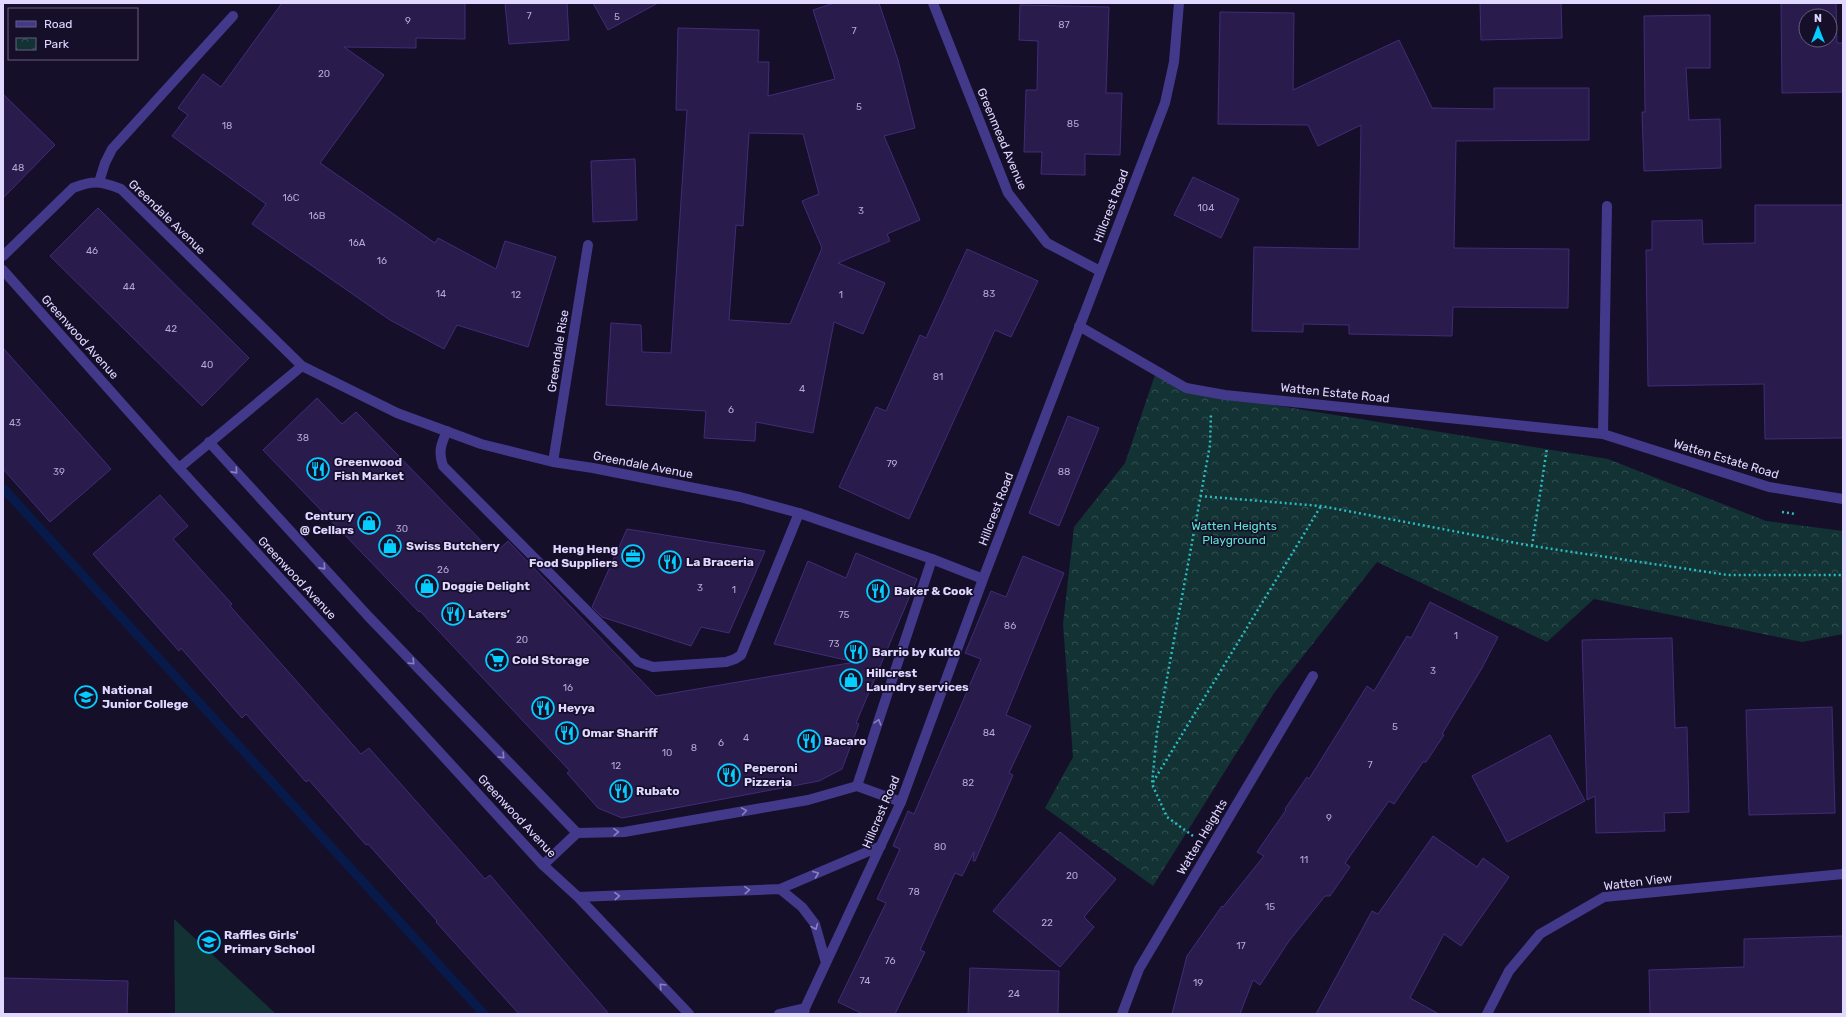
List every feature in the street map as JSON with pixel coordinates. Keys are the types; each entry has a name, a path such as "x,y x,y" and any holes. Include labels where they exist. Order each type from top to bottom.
{"street":[{"name":"Greenmead Avenue","path":"933,3 1008,193 1047,244 1100,271"},
{"name":"Hillcrest Road","path":"805,1011 901,802 983,579 1165,103 1174,62 1179,3"},
{"path":"99,182 105,163 112,149 233,16"},
{"name":"Greendale Avenue","path":"3,256 73,188 86,182 99,182 121,189 302,366 397,413 481,444 554,462 593,468 732,496 800,513 932,559 983,579"},
{"path":"1603,434 1607,206"},
{"name":"Greendale Rise","path":"554,462 588,245"},
{"name":"Greenwood Avenue","path":"3,270 179,468 544,865 578,898 689,1014"},
{"name":"Watten Estate Road","path":"1079,326 1186,388 1225,395 1603,434 1769,487 1843,499"},
{"path":"179,468 302,366"},
{"path":"447,431 441,444 439,456 443,466 638,662 647,666 653,667 726,662 735,659 741,654 800,513"},
{"path":"209,442 368,616 577,833"},
{"path":"857,786 932,559"},
{"name":"Watten Heights","path":"1122,1014 1139,969 1313,676"},
{"path":"544,865 577,833 624,832 808,800 857,786 901,802"},
{"path":"578,898 780,889 881,846"},
{"name":"Watten View","path":"1487,1014 1509,971 1540,934 1604,898 1843,874"},
{"path":"780,889 802,907 815,924 826,963"},
{"path":"779,1014 805,1011"}],"path":[{"path":"1195,837 1167,817 1152,784 1157,732 1210,445 1211,409"},
{"path":"1532,546 1548,442"},
{"path":"1200,496 1321,506 1532,546 1728,575 1843,576"},
{"path":"1152,784 1321,506"},
{"path":"1778,511 1800,515"}],"green space":[{"name":"Watten Heights Playground","path":"1156,372 1230,398 1608,459 1766,521 1843,531 1843,634 1802,642 1594,599 1547,642 1377,562 1274,693 1153,886 1045,808 1073,757 1063,624 1074,527 1125,463"},
{"path":"174,919 276,1014 175,1014"}],"building":[{"path":"282,3 465,3 465,39 416,38 416,48 344,47 384,75 320,163 435,243 438,238 496,269 505,241 556,257 528,347 457,325 444,349 390,320 252,224 266,204 172,136 188,115 178,108 203,74 221,87"},
{"path":"505,3 567,3 569,40 509,44"},
{"path":"593,3 658,3 608,30"},
{"path":"834,3 879,3 898,60 915,128 884,136 920,220 887,234 890,241 838,263 885,283 863,334 834,322 813,433 756,422 755,441 704,438 706,411 606,405 611,323 641,325 642,352 671,353 687,110 676,110 678,28 759,30 758,62 769,62 768,96 835,79 813,10","holes":["749,133 803,134 819,194 802,201 822,248 790,324 729,320 736,225 743,226"]},
{"path":"1480,3 1561,3 1562,38 1481,40"},
{"path":"1781,3 1836,3 1836,8 1798,8 1798,48 1838,48 1838,43 1843,43 1843,92 1782,93"},
{"path":"1020,5 1109,7 1106,93 1122,93 1120,155 1085,154 1085,175 1041,174 1042,152 1024,152 1026,90 1037,90 1038,41 1019,40"},
{"path":"1220,12 1294,13 1293,90 1399,40 1432,108 1494,109 1494,88 1589,88 1589,140 1456,141 1454,248 1569,249 1568,308 1453,307 1452,336 1349,334 1349,325 1303,324 1303,332 1252,331 1254,247 1359,249 1361,125 1318,146 1308,125 1218,124"},
{"path":"1710,15 1710,68 1686,68 1689,120 1720,119 1721,168 1644,171 1642,112 1645,112 1644,16"},
{"path":"3,94 55,145 3,198"},
{"path":"635,159 637,220 593,222 591,161"},
{"path":"1193,177 1239,199 1221,238 1174,215"},
{"path":"1755,205 1843,205 1843,438 1765,439 1764,384 1648,386 1646,250 1652,250 1652,221 1702,220 1703,244 1755,243"},
{"path":"98,208 249,358 202,406 50,256"},
{"path":"967,249 1038,281 1011,337 995,330 909,519 839,487 876,407 886,411 920,335 926,338"},
{"path":"3,348 111,469 50,522 3,469"},
{"path":"317,398 342,424 356,412 494,554 508,541 656,696 855,662 774,644 808,561 846,578 856,553 917,579 856,723 859,724 842,769 819,781 622,818 598,808 567,773 570,771 420,611 419,612 263,450"},
{"path":"1068,416 1099,428 1059,526 1029,513"},
{"path":"160,495 188,526 173,539 232,604 230,606 361,754 369,748 485,879 490,875 609,1014 519,1014 309,780 306,782 246,714 242,718 181,648 179,651 93,554"},
{"path":"627,529 765,551 729,633 701,627 691,646 602,617 592,607"},
{"path":"1023,556 1064,573 1006,715 1031,726 1009,773 1013,775 975,861 973,861 974,852 962,876 955,873 920,950 925,952 895,1014 863,1014 838,1002 886,903 877,899 900,849 893,846 908,811 914,814 981,659 965,653 991,591 1006,597"},
{"path":"1430,602 1498,637 1482,668 1442,734 1444,735 1426,762 1423,762 1394,804 1389,801 1345,863 1350,867 1330,896 1325,896 1289,941 1260,985 1253,980 1240,1014 1172,1014 1187,956 1222,906 1223,907 1264,856 1257,852 1286,810 1285,809 1307,777 1309,779 1367,686 1374,691 1407,636 1411,638"},
{"path":"1672,638 1675,728 1687,727 1689,812 1664,813 1665,831 1596,833 1595,796 1587,800 1582,640"},
{"path":"1832,707 1835,813 1749,815 1746,710"},
{"path":"1550,735 1585,801 1507,842 1472,776"},
{"path":"1060,832 1116,879 1084,917 1094,927 1060,967 993,911"},
{"path":"1433,836 1477,867 1483,858 1509,877 1461,946 1444,934 1410,998 1439,1014 1316,1014 1372,911 1378,914"},
{"path":"1843,936 1843,1014 1650,1014 1649,970 1744,967 1744,939"},
{"path":"970,968 1059,971 1058,1014 968,1014"},
{"path":"3,978 128,981 127,1014 3,1014"}],"waterway":[{"path":"3,488 484,1014"}],"place":[{"name":"Greenwood Fish Market","path":"318,469"},
{"name":"Century @ Cellars","path":"369,523"},
{"name":"Swiss Butchery","path":"390,546"},
{"name":"Heng Heng Food Suppliers","path":"633,556"},
{"name":"La Braceria","path":"670,562"},
{"name":"Doggie Delight","path":"427,586"},
{"name":"Baker & Cook","path":"878,591"},
{"name":"Laters’","path":"453,614"},
{"name":"Barrio by Kulto","path":"856,652"},
{"name":"Cold Storage","path":"497,660"},
{"name":"Hillcrest Laundry services","path":"851,680"},
{"name":"National Junior College","path":"86,697"},
{"name":"Heyya","path":"543,708"},
{"name":"Omar Shariff","path":"567,733"},
{"name":"Bacaro","path":"809,741"},
{"name":"Peperoni Pizzeria","path":"729,775"},
{"name":"Rubato","path":"621,791"},
{"name":"Raffles Girls' Primary School","path":"209,942"}]}
